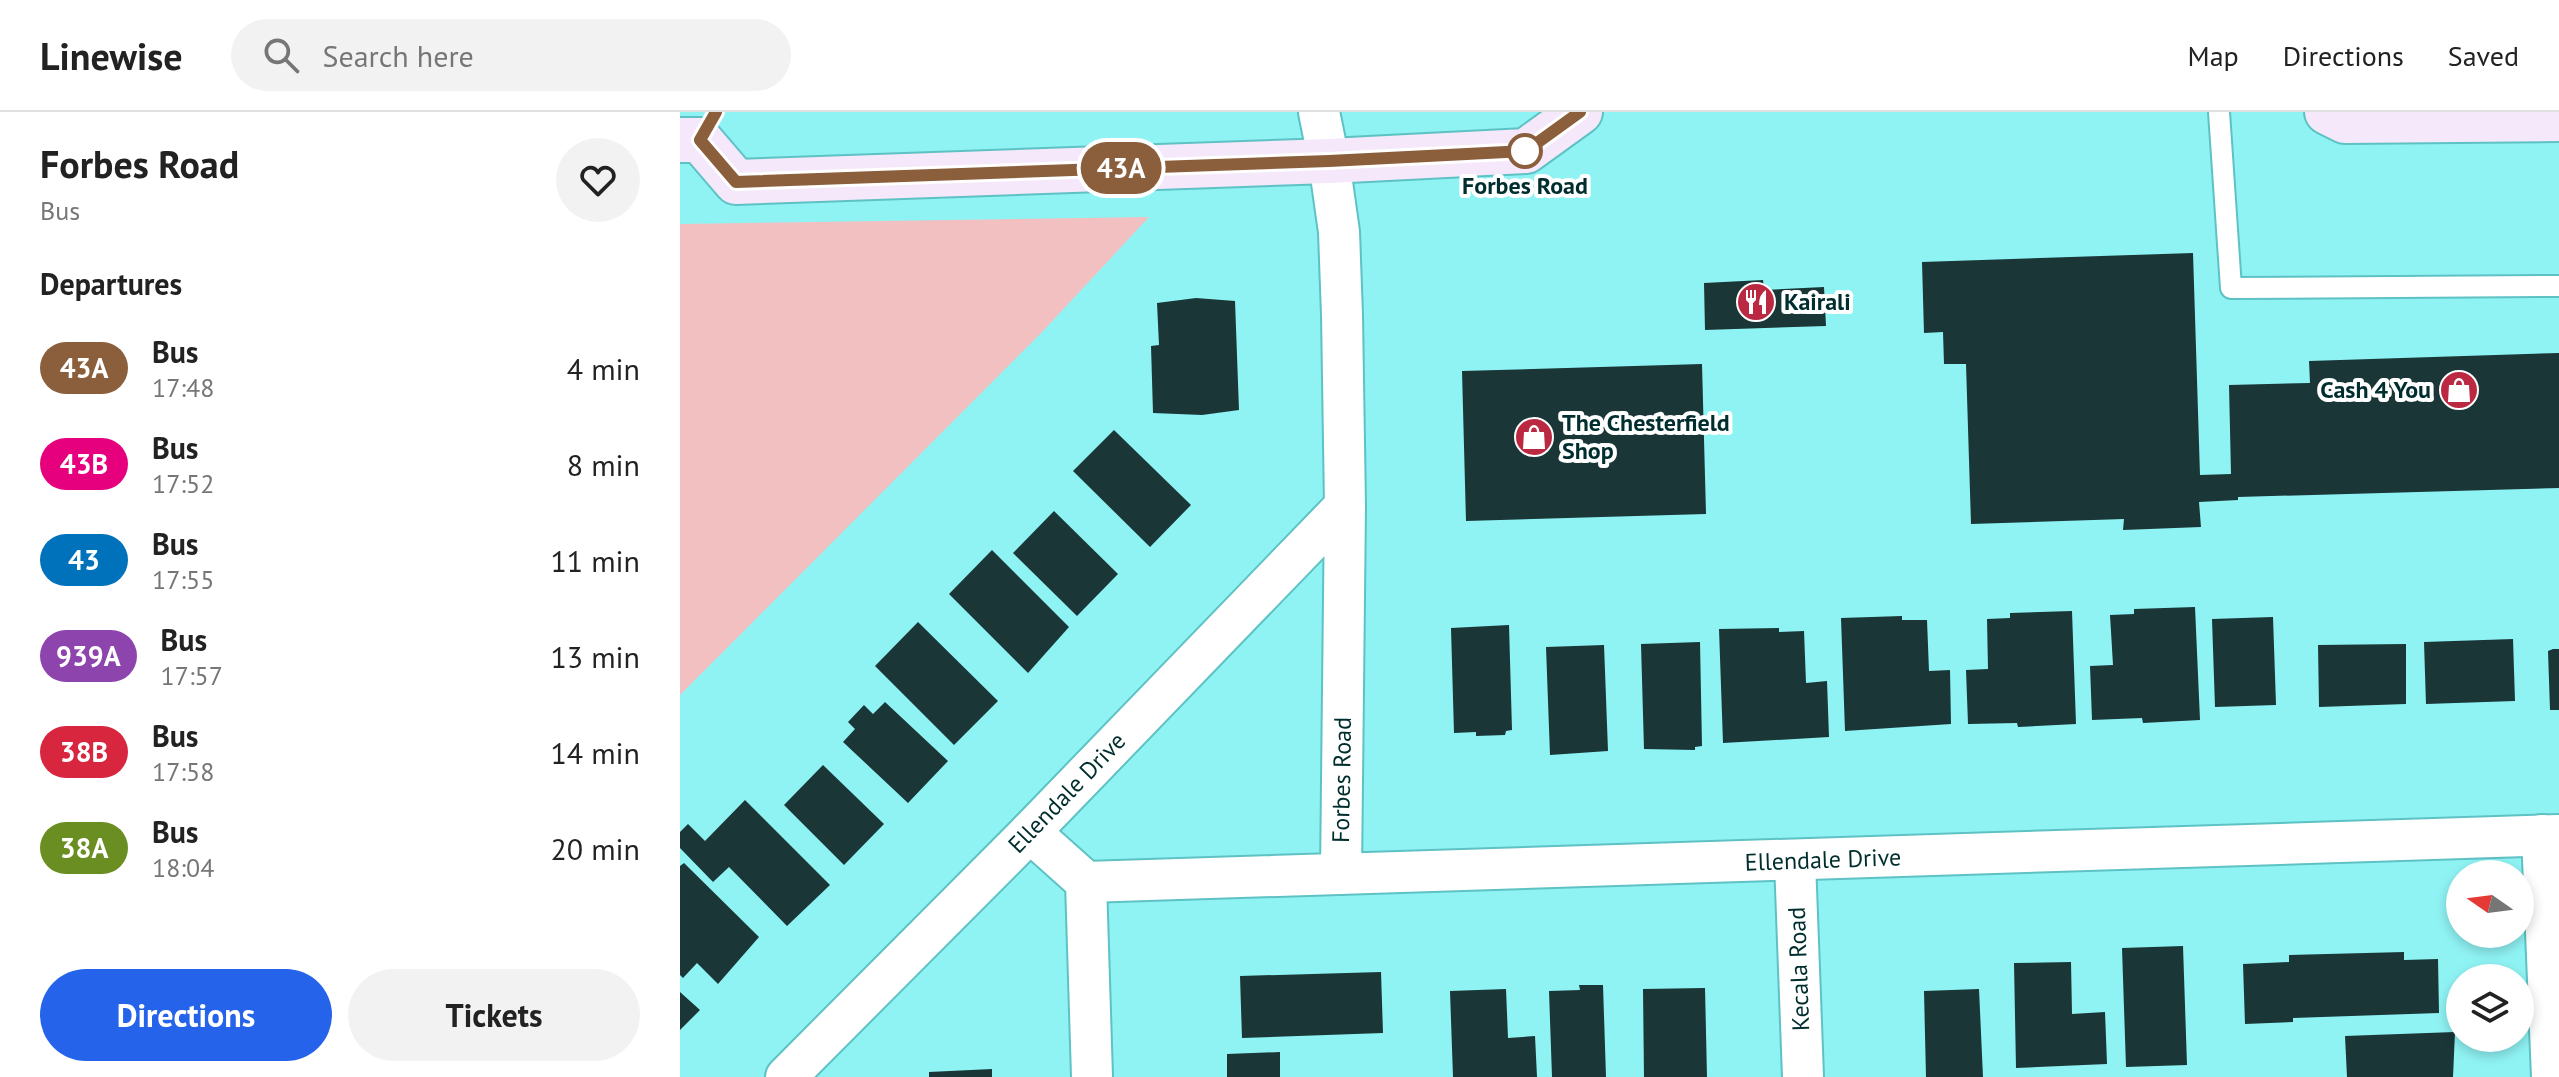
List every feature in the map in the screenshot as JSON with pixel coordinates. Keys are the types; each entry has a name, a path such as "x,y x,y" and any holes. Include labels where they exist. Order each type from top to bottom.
{"main road":[{"path":"699,131 736,182 1526,151 1580,112"},
{"path":"2327,112 2345,121 2559,119"}],"street":[{"name":"Forbes Road","path":"1319,112 1339,232 1345,506 1341,874"},
{"name":"Ellendale Drive","path":"786,1077 1030,832 1345,506"},
{"path":"1030,832 1086,882 1092,1077"},
{"name":"Ellendale Drive","path":"1086,882 2551,835"},
{"path":"2551,835 2552,1077"},
{"name":"Kecala Road","path":"1795,861 1803,1077"}],"lane":[{"path":"2219,112 2231,288 2559,286"}],"shaded area":[{"path":"1149,217 1044,330 680,695 680,224"}],"building":[{"path":"2193,253 2200,475 2231,474 2229,385 2310,383 2309,361 2559,353 2559,488 2238,497 2238,500 2199,502 2201,527 2123,530 2124,519 1971,524 1966,364 1944,364 1943,332 1924,333 1922,262"},
{"path":"1763,280 1764,290 1824,287 1826,326 1705,330 1704,283"},
{"path":"1196,298 1235,301 1239,410 1202,415 1153,413 1151,346 1159,345 1157,303"},
{"path":"1702,364 1706,514 1466,521 1462,371"},
{"path":"1114,430 1191,505 1150,547 1073,471"},
{"path":"1054,511 1118,574 1077,616 1013,553"},
{"path":"992,550 1069,627 1028,673 949,594"},
{"path":"2195,607 2200,720 2143,723 2142,718 2092,720 2090,666 2113,665 2110,615 2134,614 2134,609"},
{"path":"2072,611 2076,724 2018,727 2017,723 1968,724 1966,670 1988,669 1987,619 2010,618 2010,613"},
{"path":"1902,616 1902,620 1927,620 1929,671 1950,670 1951,724 1845,731 1841,618"},
{"path":"2273,617 2276,705 2215,707 2212,619"},
{"path":"918,622 998,701 954,745 875,666"},
{"path":"1509,625 1512,730 1506,731 1505,735 1454,733 1451,628"},
{"path":"1779,628 1779,632 1804,631 1806,683 1827,681 1829,737 1723,743 1719,629"},
{"path":"2513,639 2515,701 2426,704 2424,642"},
{"path":"1700,642 1702,746 1695,747 1695,750 1644,749 1641,644"},
{"path":"2406,644 2406,704 2319,707 2318,645"},
{"path":"1604,645 1608,751 1550,755 1546,647"},
{"path":"2559,649 2559,710 2550,710 2548,651"},
{"path":"885,702 948,761 908,803 843,742 855,729 848,722 864,705 873,714"},
{"path":"823,765 884,824 844,865 784,805"},
{"path":"745,800 830,885 787,926 729,867 713,882 680,848 680,832 688,824 705,841"},
{"path":"684,863 759,937 718,984 697,963 683,978 680,975 680,866"},
{"path":"2183,946 2187,1065 2126,1067 2122,948"},
{"path":"2404,952 2404,960 2438,959 2439,1013 2293,1018 2293,1022 2245,1024 2243,964 2289,962 2289,955"},
{"path":"2071,962 2072,1014 2105,1012 2107,1064 2016,1068 2014,963"},
{"path":"1381,972 1383,1033 1242,1038 1240,976"},
{"path":"1579,985 1603,985 1606,1077 1552,1077 1549,991 1580,990"},
{"path":"1705,988 1707,1077 1644,1077 1643,989"},
{"path":"1506,989 1508,1038 1535,1036 1537,1077 1453,1077 1450,991"},
{"path":"1979,989 1983,1077 1926,1077 1924,991"},
{"path":"680,992 700,1010 680,1030"},
{"path":"2446,1032 2446,1052 2454,1052 2453,1077 2347,1077 2345,1036"},
{"path":"1280,1052 1280,1077 1227,1077 1227,1054"},
{"path":"992,1069 992,1077 929,1077 929,1072"}],"bus line":[{"name":"43A","path":"716,112 700,140 736,182 1526,151 1580,112"}],"place":[{"name":"Forbes Road","path":"1525,151"},
{"name":"Kairali","path":"1756,302"},
{"name":"Cash 4 You","path":"2459,390"},
{"name":"The Chesterfield Shop","path":"1534,437"}]}
